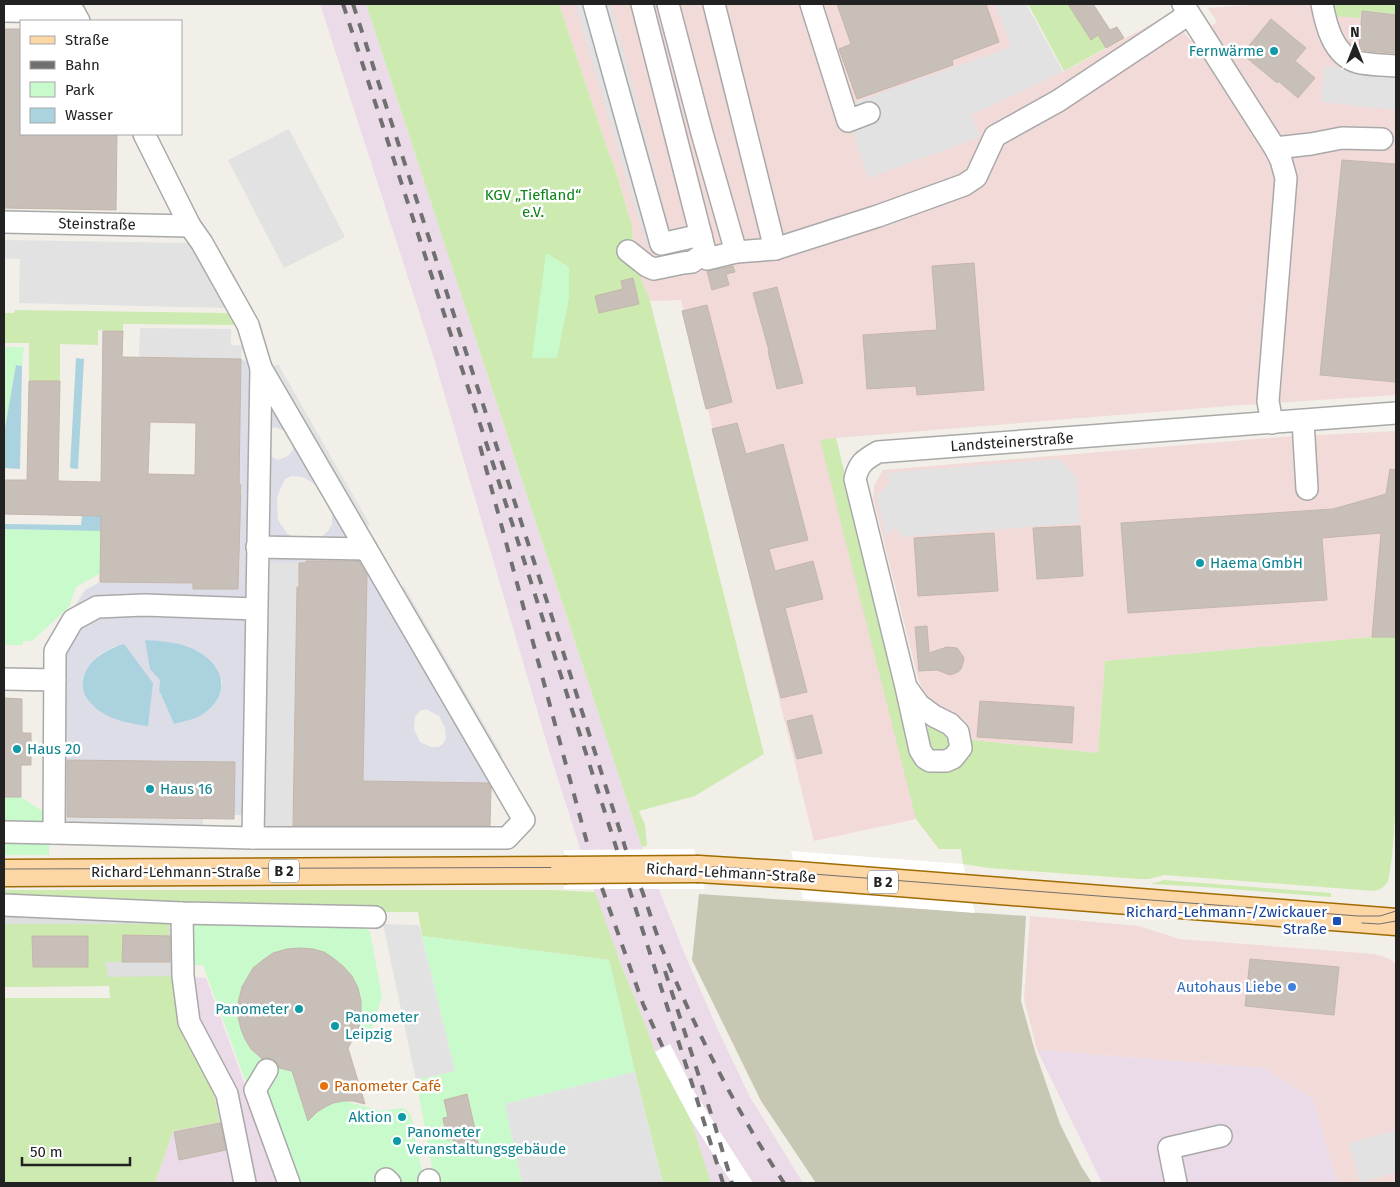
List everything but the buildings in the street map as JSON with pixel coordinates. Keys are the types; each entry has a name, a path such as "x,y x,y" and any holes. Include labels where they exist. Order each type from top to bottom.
{"main road":[{"name":"Richard-Lehmann-Straße","path":"4,873 699,869 1396,922"}],"street":[{"path":"594,4 661,244 736,252 775,248 878,216 964,185 976,177 995,136 1058,101 1186,9 1272,144 1281,160 1286,178 1268,401 1272,423"},
{"path":"642,4 705,249"},
{"path":"668,4 736,252"},
{"path":"714,4 775,248"},
{"path":"811,4 848,121 869,113"},
{"path":"1322,4 1330,34 1339,49 1348,58 1358,62 1396,66"},
{"path":"4,11 74,12 78,20"},
{"path":"4,832 253,838 506,838 524,820 261,368 248,325 196,234 145,135"},
{"path":"1272,144 1311,144 1342,138 1382,139"},
{"name":"Steinstraße","path":"4,222 196,234"},
{"path":"628,251 647,266 654,269 692,262 705,249"},
{"path":"253,838 261,368"},
{"name":"Landsteinerstraße","path":"906,687 855,479 858,468 865,459 878,452 1396,413"},
{"path":"1303,421 1307,489"},
{"path":"257,547 366,549"},
{"path":"54,833 55,651 73,620 97,607 144,605 256,608"},
{"path":"4,679 55,680"},
{"path":"4,905 182,913 375,917"},
{"path":"182,913 183,976 189,1022 226,1094 245,1183"},
{"path":"267,1070 255,1090 289,1183"},
{"path":"1176,1183 1169,1148 1221,1136"}],"shaded area":[{"path":"320,4 366,4 642,847 686,957 750,1097 803,1183 711,1183 691,1120 655,1052 605,923 579,845 550,754 432,352"},
{"path":"559,4 1026,4 1063,72 1170,14 1190,40 1217,22 1208,8 1262,4 1396,4 1396,395 1229,406 836,438 939,849 916,819 814,841 681,300 650,301 634,261 641,254 633,241 632,226 614,165"},
{"path":"575,4 611,4 675,250 656,255 646,244"},
{"path":"995,4 1026,4 1063,72 971,115 980,137 868,178 844,106 1011,47"},
{"path":"1324,66 1396,73 1396,110 1321,102"},
{"path":"289,129 345,237 284,268 228,160"},
{"path":"4,240 189,243 225,308 19,303 20,259 4,258"},
{"path":"140,328 231,329 231,345 242,346 241,359 139,358"},
{"path":"241,359 261,368 505,784 359,781 359,778 364,778 364,758 359,757 364,753 364,733 360,733 364,729 367,561 267,563 262,816 234,815 235,762 50,760 53,641 85,590 100,582 193,583 193,589 238,589 240,504 234,494 242,494 242,486 233,485 233,478 239,478 241,380 239,375 241,374","holes":["275,427 289,433 293,450 288,456 278,460 265,452 269,430","291,476 302,477 310,481 322,492 332,510 332,524 328,531 320,538 295,540 287,533 278,520 277,499 285,479","170,642 191,648 217,668 222,682 220,693 187,721 174,724 159,690","115,646 148,726 122,721 103,713 90,702 83,687 82,679 85,672 100,654","426,709 439,716 445,728 446,738 443,744 438,747 431,747 420,742 414,729 415,717 420,711"]},
{"path":"278,364 370,525 359,530 268,370"},
{"path":"1396,431 1396,637 1372,637 1105,661 1098,753 972,740 966,721 930,700 922,689 873,498 874,486 883,470 1281,437"},
{"path":"1060,459 1077,479 1080,523 902,537 895,527 886,536 876,496 890,483 885,473"},
{"path":"267,562 299,563 293,831 262,830"},
{"path":"404,586 502,755 492,761 394,591"},
{"path":"64,817 203,819 203,837 64,833"},
{"path":"699,894 1026,916 1021,1001 1035,1051 1060,1124 1081,1166 1092,1183 816,1183 761,1101 692,960"},
{"path":"4,915 191,920 191,977 108,977 109,986 4,987"},
{"name":"Autohaus Liebe","path":"1030,916 1139,926 1179,939 1375,954 1394,962 1396,970 1396,1183 1337,1183 1313,1099 1264,1068 1037,1050 1024,999"},
{"path":"383,924 419,925 455,1071 416,1080"},
{"path":"172,976 206,978 281,1183 155,1183 173,1131 213,1091 183,1036 176,1010"},
{"path":"1037,1050 1264,1068 1313,1099 1337,1183 1102,1183"},
{"path":"635,1072 663,1183 522,1183 505,1104"},
{"path":"1396,1130 1396,1172 1360,1183 1349,1143"}],"green space":[{"name":"KGV „Tiefland“ e.V.","path":"366,4 559,4 614,165 632,226 633,241 641,254 634,261 650,301 764,754 695,796 639,811 645,825 647,846 642,847"},
{"path":"1028,4 1068,4 1091,39 1098,35 1106,48 1064,71"},
{"path":"1332,4 1396,4 1396,14 1361,11 1360,18 1332,16"},
{"path":"546,253 569,267 569,298 557,358 532,358"},
{"path":"15,310 228,313 238,325 123,324 123,331 98,330 98,345 60,344 60,381 29,381 29,343 4,343 4,313 14,313"},
{"path":"4,347 24,347 22,366 16,365 4,434"},
{"path":"836,438 896,682 920,763 934,773 953,770 969,758 972,740 1098,753 1105,661 1372,637 1396,637 1396,802 1388,882 1381,889 1374,891 1164,875 1149,879 1139,879 989,868 963,864 961,849 939,849 916,819 820,440"},
{"path":"4,529 101,531 101,573 76,587 69,607 32,641 23,641 23,645 4,645"},
{"path":"932,725 948,735 951,742 949,750 937,753 932,748 929,741 928,726"},
{"path":"4,797 21,797 39,809 49,811 49,855 4,855"},
{"path":"1164,880 1331,893 1331,897 1151,884"},
{"path":"4,890 551,890 595,892 655,1052 691,1120 711,1183 663,1183 609,960 422,936 418,912 379,912 364,906 227,906 4,898"},
{"path":"356,920 370,932 382,996 367,1044 350,1038 303,1090 382,1111 405,1109 411,1115 424,1183 283,1183 203,965 192,965 191,921"},
{"path":"4,924 169,924 169,936 123,935 122,962 105,962 108,977 172,976 176,1010 183,1036 213,1091 220,1122 173,1131 155,1183 4,1183 4,998 110,998 109,986 5,987"},
{"path":"422,936 609,960 635,1072 505,1104 522,1183 435,1183 416,1080 455,1071"}],"water":[{"path":"76,358 84,359 78,469 70,468"},
{"path":"16,365 22,366 20,469 4,468 4,434"},
{"path":"82,516 101,516 101,531 4,529 4,524 81,525"},
{"path":"145,640 186,646 203,654 212,662 221,680 221,689 218,699 211,708 200,716 174,724 159,690 160,680 150,669"},
{"path":"124,644 153,683 148,726 124,722 106,715 90,702 84,692 83,681 92,663 112,648"}],"pier":[{"path":"694,849 705,889 564,889 564,850"},
{"path":"791,851 963,864 975,913 803,899"},
{"path":"670,1044 695,1093 753,1183 732,1183 691,1120 655,1052"}],"tram line":[{"path":"4,869 722,867 1358,916 1380,916 1396,911"},
{"path":"1362,923 1379,924 1396,921"}],"railway":[{"path":"343,4 617,850"},
{"path":"353,4 626,850"},
{"path":"480,446 589,850"},
{"path":"602,888 643,1004 664,1050"},
{"path":"629,888 723,1183"},
{"path":"641,888 661,946 702,1038 749,1126 784,1183"},
{"path":"665,971 732,1183"}],"place":[{"name":"Fernwärme","path":"1274,51"},
{"name":"Haema GmbH","path":"1200,563"},
{"name":"Haus 20","path":"17,749"},
{"name":"Haus 16","path":"150,789"},
{"name":"Richard-Lehmann-/Zwickauer Straße","path":"1337,921"},
{"name":"Autohaus Liebe","path":"1292,987"},
{"name":"Panometer","path":"299,1009"},
{"name":"Panometer Leipzig","path":"335,1026"},
{"name":"Panometer Café","path":"324,1086"},
{"name":"Aktion","path":"402,1117"},
{"name":"Panometer Veranstaltungsgebäude","path":"397,1141"}]}
